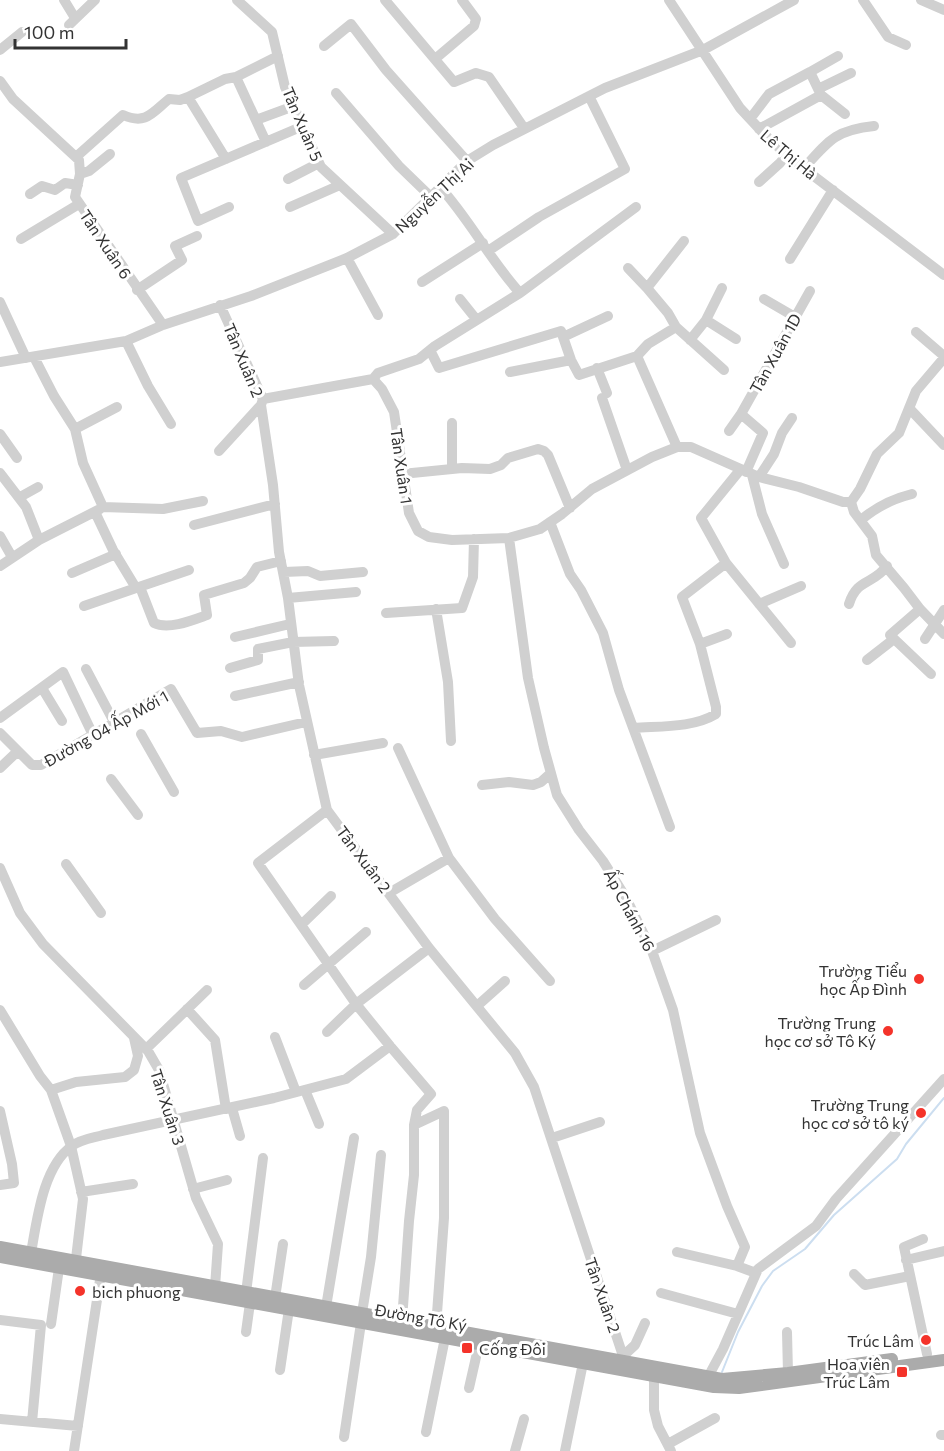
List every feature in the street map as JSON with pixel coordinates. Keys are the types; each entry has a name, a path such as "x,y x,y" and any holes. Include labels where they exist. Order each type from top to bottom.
{"main road":[{"name":"Đường Tô Ký","path":"0,1247 75,1266 215,1287 288,1309 402,1321 622,1362 714,1387 732,1388 944,1360"},
{"name":"Đường Tô Ký","path":"0,1257 59,1268 75,1266"},
{"name":"Đường Tô Ký","path":"101,1270 248,1298 275,1298 326,1307 361,1318 446,1338 583,1363 622,1362"},
{"name":"Đường Tô Ký","path":"653,1371 733,1379 944,1352"}],"street":[{"path":"64,0 72,21 95,0"},
{"name":"Tân Xuân 5","path":"237,0 272,32 285,87 321,167 393,234"},
{"path":"385,0 454,82 476,73 489,77 524,128"},
{"path":"435,59 474,26 476,19 462,0"},
{"name":"Lê Thị Hà","path":"669,0 740,108 759,129 804,168 944,275"},
{"path":"863,0 888,37 906,45"},
{"path":"921,0 944,10"},
{"name":"Nguyễn Thị Ai","path":"0,362 126,341 163,325 252,296 347,258 393,234 467,161 524,128 589,96 703,50 786,2"},
{"path":"324,46 351,24 386,70 467,161"},
{"path":"0,50 22,32"},
{"path":"0,81 13,99 76,157 123,115 135,120 145,119 169,99 180,100 188,97 278,56"},
{"path":"750,119 770,94 838,56"},
{"path":"810,72 820,92 845,114"},
{"path":"759,129 851,73"},
{"path":"236,77 266,142"},
{"path":"336,93 399,166 430,196"},
{"path":"422,282 625,169 589,96"},
{"path":"188,97 226,159"},
{"path":"256,120 294,106"},
{"path":"230,207 198,221 181,178 303,126"},
{"path":"804,168 824,145 837,136 852,128 874,126"},
{"path":"30,194 42,186 55,190 65,183 79,179 110,154"},
{"path":"759,182 787,154"},
{"name":"Tân Xuân 6","path":"76,157 79,160 79,179 75,197 163,325"},
{"path":"288,179 319,163"},
{"path":"290,207 340,185"},
{"path":"440,187 459,208 520,293"},
{"path":"790,259 833,190"},
{"path":"21,239 79,204"},
{"path":"219,451 262,402 373,380 378,373 418,359 476,319 520,293 636,207"},
{"path":"138,290 182,260 175,246 197,236"},
{"path":"647,288 684,241"},
{"path":"347,258 378,315"},
{"path":"628,268 647,288 676,327 724,370"},
{"path":"690,340 706,320 722,288"},
{"name":"Tân Xuân 1D","path":"729,432 810,291"},
{"path":"460,298 476,319"},
{"path":"764,299 795,317"},
{"path":"0,302 30,357 75,429 83,463 116,554 138,588 154,623 175,624 207,615 204,595 244,583 257,567 282,567 308,571 320,576 363,572"},
{"name":"Tân Xuân 2","path":"220,305 262,402 299,682 327,810 429,948 515,1053 534,1086 622,1362"},
{"path":"563,337 608,316"},
{"path":"706,320 736,339"},
{"path":"430,350 439,368 561,331 579,375 637,356 648,344 676,327"},
{"path":"851,502 877,454 899,433 916,391 944,357 916,332"},
{"path":"126,341 148,386 171,424"},
{"path":"637,356 677,447 691,447 749,474 799,487 843,502 851,502"},
{"path":"510,372 571,360"},
{"path":"597,368 627,470"},
{"name":"Tân Xuân 1","path":"373,380 382,389 394,412 409,513 418,531 429,537 452,540 509,538 540,529 592,489 677,447"},
{"path":"75,429 117,407"},
{"path":"909,408 944,445"},
{"path":"741,414 763,433 749,474 762,514 784,564"},
{"path":"790,643 726,563 701,518 774,453 782,433 792,418"},
{"path":"452,423 452,469"},
{"path":"0,434 17,458"},
{"path":"402,474 452,469 490,469 501,465 508,458 538,449 548,455 570,508"},
{"path":"0,473 26,507 39,540"},
{"path":"20,498 38,487"},
{"path":"861,520 873,509 912,494"},
{"path":"0,566 39,540 99,510 163,509 203,501"},
{"path":"851,502 854,512 872,536 876,555 920,609 944,634"},
{"path":"194,525 275,504"},
{"path":"550,522 570,574 603,633 619,690 670,827"},
{"path":"0,536 12,557"},
{"name":"Ấp Chánh 16","path":"509,538 528,678 557,795 626,898 652,951 674,1010 700,1133 745,1247 737,1266"},
{"path":"386,613 462,608 472,577 474,539"},
{"path":"72,573 116,554"},
{"path":"634,728 689,723 716,714 700,644 682,597 726,563"},
{"path":"849,604 856,587 882,573 886,566"},
{"path":"84,606 189,570"},
{"path":"759,604 801,586"},
{"path":"288,598 356,592"},
{"path":"436,609 448,682 450,741"},
{"path":"920,609 890,635 931,674"},
{"path":"925,639 944,610"},
{"path":"235,637 290,624"},
{"path":"700,644 727,634"},
{"path":"867,660 894,639"},
{"path":"230,668 258,660 258,649 293,642 334,641"},
{"path":"86,669 114,722"},
{"path":"0,718 63,672 93,735"},
{"path":"235,696 299,682"},
{"path":"42,688 62,721"},
{"name":"Đường 04 Ấp Mới 1","path":"0,733 32,765 42,765 171,690 197,733 221,731 242,737 306,722"},
{"path":"141,734 174,792"},
{"path":"314,755 383,742"},
{"path":"398,748 449,858 495,919 550,981"},
{"path":"0,768 18,751"},
{"path":"482,785 509,782 533,785 551,773"},
{"path":"111,779 138,815"},
{"path":"327,810 258,863 356,1004 444,1111 444,1218 436,1327"},
{"path":"389,893 449,858"},
{"path":"66,864 101,913"},
{"name":"Tân Xuân 3","path":"0,868 3,884 20,913 43,944 146,1049 159,1070 193,1189 218,1244 215,1287"},
{"path":"301,925 331,896"},
{"path":"652,951 716,920"},
{"path":"304,985 366,932"},
{"path":"327,1032 356,1004 429,948"},
{"path":"477,1006 506,981"},
{"path":"146,1049 207,990"},
{"path":"187,1009 215,1040 229,1108 240,1136"},
{"path":"0,1010 40,1076 51,1089 71,1146 83,1198 75,1266"},
{"path":"275,1036 300,1091 319,1124"},
{"path":"51,1089 76,1083 125,1077 134,1070 138,1056 134,1038"},
{"path":"31,1253 38,1214 50,1175 71,1146 103,1135 174,1121 346,1079 390,1046"},
{"path":"708,1377 723,1349 758,1269 816,1226 908,1117 944,1079"},
{"path":"402,1321 414,1175 414,1125 417,1110 431,1094"},
{"path":"0,1111 14,1183 0,1185"},
{"path":"414,1125 444,1111"},
{"path":"552,1138 600,1122"},
{"path":"326,1307 354,1138"},
{"path":"344,1437 371,1257 381,1155"},
{"path":"246,1332 263,1158"},
{"path":"193,1189 227,1180"},
{"path":"81,1192 133,1184"},
{"path":"923,1239 904,1247 927,1354"},
{"path":"275,1298 284,1244"},
{"path":"906,1260 944,1251"},
{"path":"677,1252 737,1266 756,1273"},
{"path":"51,1324 59,1268"},
{"path":"74,1451 101,1270"},
{"path":"854,1274 865,1285 910,1276"},
{"path":"661,1293 738,1314"},
{"path":"279,1370 288,1309"},
{"path":"0,1320 41,1324 32,1422"},
{"path":"622,1362 635,1345 645,1323"},
{"path":"787,1332 788,1373"},
{"path":"426,1432 446,1338"},
{"path":"469,1388 479,1344"},
{"path":"565,1451 583,1363"},
{"path":"653,1371 654,1410 658,1426 670,1448 715,1418"},
{"path":"0,1419 78,1426"},
{"path":"515,1451 524,1419"}],"waterway":[{"path":"722,1372 738,1332 762,1286 773,1271 805,1249 834,1215 897,1159 906,1144 944,1098"}],"place":[{"name":"Trường Tiểu học Ấp Đình","path":"919,979"},
{"name":"Trường Trung học cơ sở Tô Ký","path":"888,1031"},
{"name":"Trường Trung học cơ sở tô ký","path":"921,1113"},
{"name":"bich phuong","path":"80,1291"},
{"name":"Trúc Lâm","path":"926,1340"},
{"name":"Cống Đôi","path":"467,1348"},
{"name":"Hoa viên Trúc Lâm","path":"902,1372"}]}
